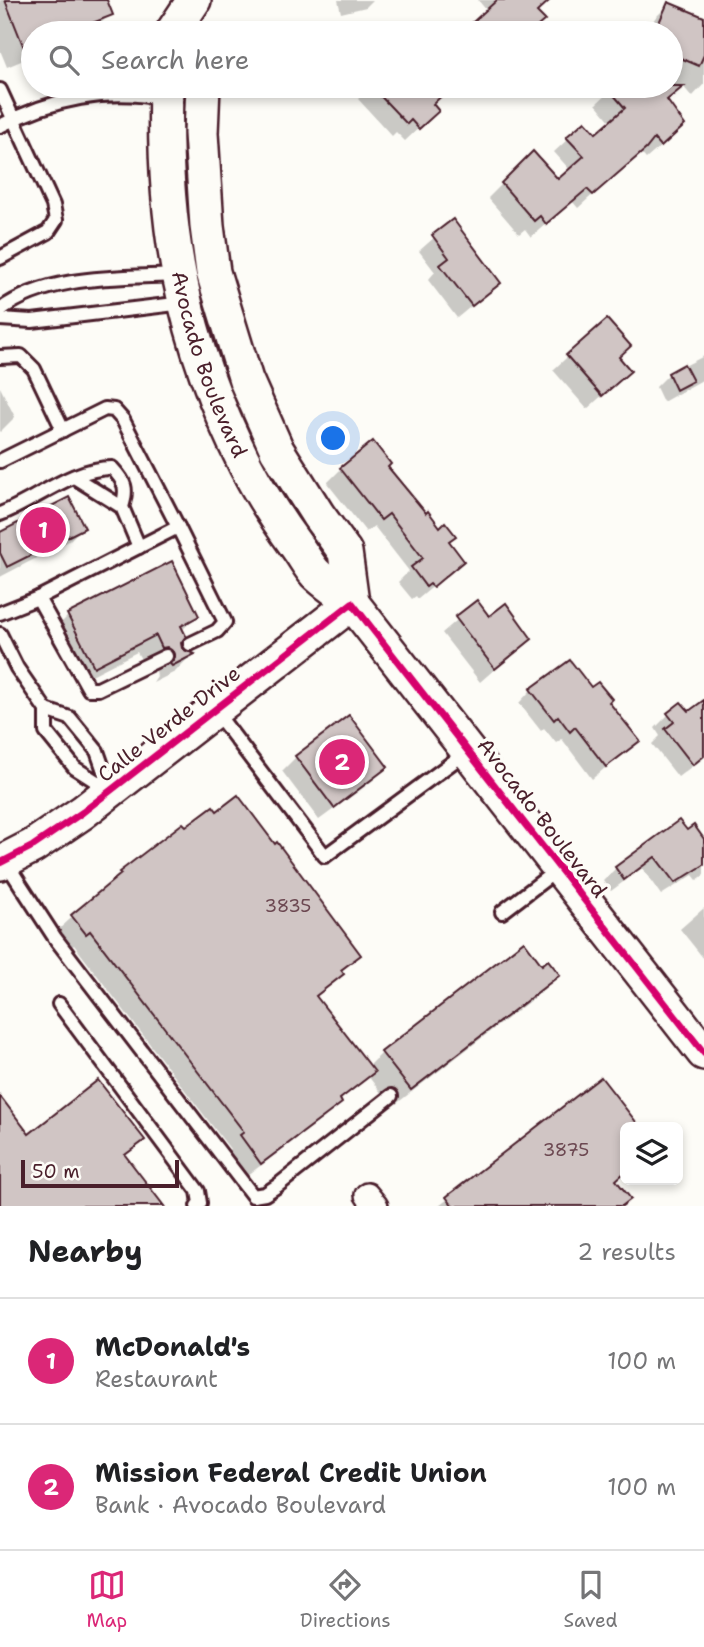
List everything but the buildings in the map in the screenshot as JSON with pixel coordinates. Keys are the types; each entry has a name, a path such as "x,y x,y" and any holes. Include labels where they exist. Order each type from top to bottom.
{"main road":[{"name":"Avocado Boulevard","path":"166,98 164,131 169,220 192,336 228,429 265,502 316,575 352,603 704,1054"},
{"path":"171,98 182,111 186,126 190,205 198,219 207,226"},
{"name":"Avocado Boulevard","path":"202,98 201,133 213,272 246,380 277,450 345,552 352,603"},
{"path":"181,288 205,306 240,399 250,410 260,413"},
{"name":"Calle Verde Drive","path":"3,862 33,846 110,791 352,603"}],"lane":[{"path":"0,90 53,205 56,220 48,232 0,258"},
{"path":"0,126 55,103 81,98"},
{"path":"0,310 14,300 42,289 85,281 181,288"},
{"path":"0,319 32,321 181,288"},
{"path":"0,357 21,356 34,369 63,430"},
{"path":"0,461 105,409 114,410 123,419 225,622 216,631 190,644"},
{"path":"0,514 74,477 99,468 112,468 124,481 127,491 122,507"},
{"path":"74,477 122,507 139,547"},
{"path":"0,612 38,598 178,527"},
{"path":"38,598 89,689 98,689 166,656"},
{"path":"0,634 17,668 46,710 46,732 75,768 110,791"},
{"path":"46,710 70,718 97,751 110,791"},
{"path":"215,710 325,856 468,751"},
{"path":"3,862 55,938 253,1196 265,1194 277,1186 391,1096"},
{"path":"502,912 559,868"},
{"path":"59,1004 198,1191 200,1203 197,1206"}],"cycle path":[{"path":"0,863 33,846 83,812 352,603 704,1053"}],"place":[{"name":"McDonald's","path":"43,530"},
{"name":"Mission Federal Credit Union","path":"342,762"}]}
